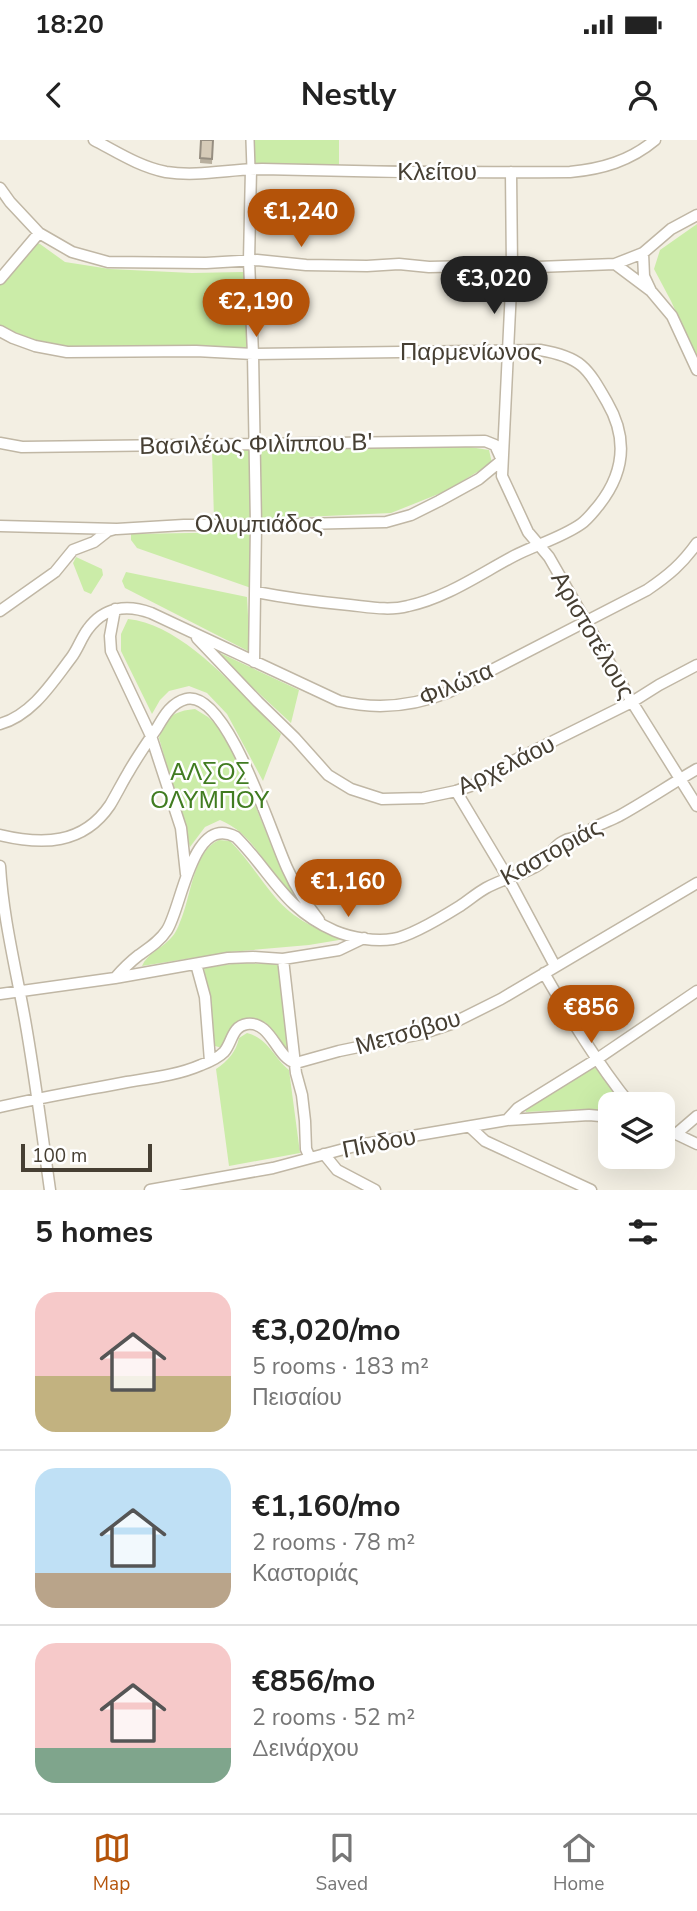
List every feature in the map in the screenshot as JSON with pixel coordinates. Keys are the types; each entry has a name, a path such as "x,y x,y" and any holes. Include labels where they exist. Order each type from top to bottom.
{"street":[{"name":"Κλείτου","path":"94,140 149,167 167,172 198,174 251,169 435,173 570,172 604,167 628,158 654,140"},
{"path":"250,140 248,261 253,354 256,525 254,662"},
{"name":"Αριστοτέλους","path":"511,172 512,268 502,477 528,532 549,557 632,702 697,806"},
{"path":"0,188 39,233 72,252 108,262 248,261 512,268 615,264 643,253 671,229 697,215"},
{"path":"0,279 39,233"},
{"path":"643,253 644,276 651,291"},
{"path":"615,264 651,291 672,316 697,370"},
{"name":"Παρμενίωνος","path":"0,331 28,344 58,351 196,351 253,354 540,350 565,355 577,361 600,389 621,433 618,474 609,492 585,521 574,528 448,591 405,607 372,608 256,592"},
{"name":"Βασιλέως Φιλίππου Β'","path":"0,443 22,447 485,440 495,445 502,460"},
{"name":"Ολυμπιάδος","path":"0,526 117,529 184,525 346,524 394,520 419,511 469,484 502,460"},
{"path":"0,611 50,576 73,550 117,529"},
{"name":"Φιλώτα","path":"116,609 146,611 339,701 366,706 396,706 423,702 449,692 647,590 686,559 697,543"},
{"path":"0,724 28,710 71,658 89,628 105,614 116,609"},
{"path":"115,978 158,941 168,928 186,876 181,828 151,736 111,651 110,636 116,609"},
{"name":"Αρχελάου","path":"195,635 322,769 337,781 382,799 413,799 456,791 479,783 513,761 632,702 697,666"},
{"path":"0,835 36,841 79,834 109,806 169,709 184,699 196,699 214,712 231,736 288,870 309,906 324,925"},
{"name":"Καστοριάς","path":"186,876 208,838 218,832 227,833 240,841 274,884 307,915 338,933 391,939 408,934 457,908 490,886 527,872 553,852 555,846 616,817 697,769"},
{"path":"456,791 508,878 555,966"},
{"path":"0,866 11,954 20,992 50,1190"},
{"name":"Μετσόβου","path":"296,1063 421,1034 451,1024 501,999 697,883"},
{"name":"Καστοριάς","path":"0,994 243,957 283,959 339,950 364,938"},
{"path":"283,959 296,1073 306,1121 306,1149 310,1158"},
{"path":"196,964 205,998 210,1061"},
{"path":"544,973 597,1059 621,1092"},
{"path":"507,1120 518,1108 597,1059 697,991"},
{"path":"0,1107 178,1073 210,1061 225,1051 237,1030 251,1024 268,1034 287,1059 296,1063"},
{"name":"Πίνδου","path":"150,1190 265,1169 359,1144 507,1120 598,1116"},
{"path":"697,1116 676,1134 697,1144"},
{"path":"470,1127 485,1140 591,1190"},
{"path":"324,1154 337,1170 375,1190"}],"green space":[{"path":"251,140 339,140 339,171 251,169"},
{"path":"697,224 697,358 654,269 660,250"},
{"path":"36,243 65,262 110,269 192,273 244,272 248,349 66,348 48,345 8,331 0,326 0,285"},
{"path":"463,446 489,450 492,463 446,491 391,513 261,519 259,450"},
{"path":"249,449 251,520 214,519 212,451"},
{"path":"248,532 252,537 251,588 137,548 131,540 131,534"},
{"path":"76,557 102,569 103,575 91,594 84,591 73,563"},
{"path":"126,572 247,597 250,652 125,588 122,581"},
{"name":"ΑΛΣΟΣ ΟΛΥΜΠΟΥ","path":"128,619 149,624 191,648 231,682 281,734 263,781 227,714 207,693 189,686 169,691 152,714 121,651 121,634"},
{"name":"ΑΛΣΟΣ ΟΛΥΜΠΟΥ","path":"220,653 299,690 291,723 236,672"},
{"name":"ΑΛΣΟΣ ΟΛΥΜΠΟΥ","path":"195,709 220,728 235,756 297,901 251,843 238,830 220,820 205,827 190,847 159,738 171,716"},
{"name":"ΑΛΣΟΣ ΟΛΥΜΠΟΥ","path":"219,840 230,841 290,912 316,928 345,939 230,952 142,966 147,958 176,932 198,864 210,846"},
{"path":"239,963 278,964 289,1048 287,1051 265,1022 241,1019 222,1048 215,1046 204,968"},
{"path":"247,1033 261,1039 289,1070 300,1153 229,1166 216,1069 231,1056 239,1038"},
{"path":"596,1064 616,1092 598,1092 598,1111 526,1112 524,1109"}],"building":[{"path":"201,140 213,140 212,159 200,158"}]}
